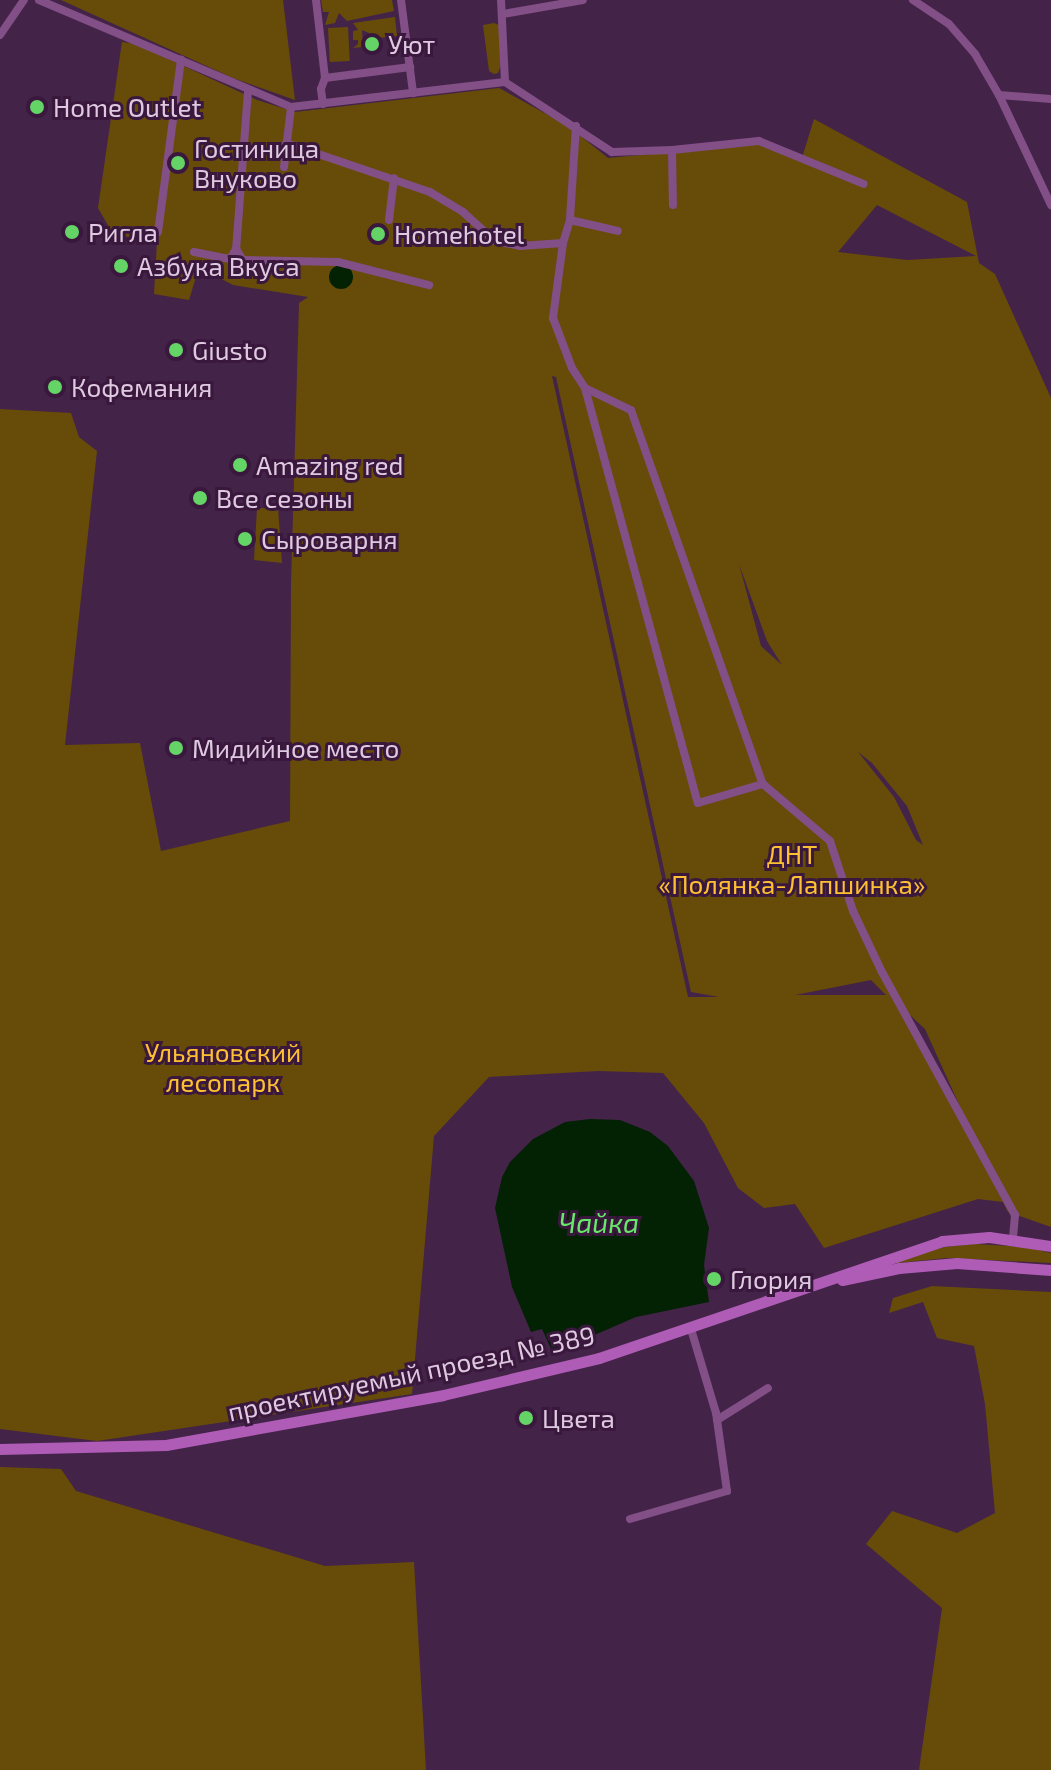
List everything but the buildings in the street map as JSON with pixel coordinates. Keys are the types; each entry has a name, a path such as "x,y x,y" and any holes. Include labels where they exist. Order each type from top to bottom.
{"main road":[{"name":"проектируемый проезд № 389","path":"0,1449 166,1445 443,1395 599,1358 942,1241 1013,1238 1051,1246"},
{"name":"проектируемый проезд № 389","path":"821,1284 928,1265 1051,1270"}],"street":[{"path":"0,35 24,0"},
{"path":"39,0 291,107 505,82 612,152 672,150 759,141 864,184"},
{"path":"316,0 325,78 321,89 323,104"},
{"path":"401,0 413,93"},
{"path":"501,0 505,82"},
{"path":"503,14 583,0"},
{"path":"913,0 949,24 975,54 999,95 1051,205"},
{"path":"158,232 181,60"},
{"path":"325,78 410,67"},
{"path":"194,252 230,259 236,249 248,91"},
{"path":"999,95 1051,99"},
{"path":"284,167 291,107"},
{"path":"576,126 570,220 563,243 553,318 572,368 585,388 698,803 763,784"},
{"path":"286,143 394,178 444,200 495,241 520,246 563,243"},
{"path":"672,150 673,205"},
{"path":"389,220 394,178"},
{"path":"570,220 618,231"},
{"path":"236,249 243,260 256,263 338,262 429,285"},
{"path":"585,388 631,410 763,784 830,841 853,911 882,972 1015,1215 1013,1238"},
{"path":"630,1519 727,1491 717,1420 691,1329"},
{"path":"717,1420 768,1388"}],"green space":[{"path":"61,0 283,0 295,100 233,78"},
{"path":"321,0 392,0 394,11 347,21 339,13 335,23 325,25 329,12 323,12"},
{"path":"395,17 397,36 367,39 369,33 362,30 363,47 353,48 358,40 353,40 353,31 358,30 353,23"},
{"path":"483,25 499,25 502,61 498,73 494,74 489,71"},
{"path":"348,27 350,61 330,62 328,28"},
{"path":"122,42 136,44 257,100 295,112 499,88 568,126 608,158 757,144 801,161 814,119 967,202 979,263 995,274 1051,398 1051,1227 1008,1212 1003,1202 978,1199 824,1248 795,1204 764,1208 738,1188 704,1123 663,1073 598,1071 489,1077 434,1136 412,1394 97,1441 0,1429 0,409 71,413 79,437 97,451 65,745 140,743 161,851 290,821 291,585 299,303 308,297 233,285 199,267 189,300 154,294 157,242 113,234 98,208","holes":["877,205 976,256 907,260 838,252","552,376 556,377 691,992 719,997 688,997","739,564 767,641 782,665 761,646","858,752 872,763 907,806 923,845 916,840 894,797","871,980 886,995 795,995","896,1002 925,1029 967,1122"]},
{"path":"257,508 278,508 282,563 254,560"},
{"path":"975,1244 1026,1247 1051,1253 1051,1263 946,1258 879,1265 944,1247"},
{"path":"932,1286 1051,1292 1051,1770 919,1770 942,1608 866,1544 892,1511 957,1533 995,1513 985,1404 974,1346 937,1338 923,1302 889,1313 893,1298"},
{"path":"0,1467 61,1469 76,1491 325,1566 414,1562 426,1770 0,1770"}],"water":[{"path":"341,265 349,269 353,277 349,285 341,289 333,285 329,277 333,269"},
{"name":"Чайка","path":"620,1120 650,1132 668,1146 694,1181 709,1228 704,1265 709,1302 636,1317 553,1353 542,1329 531,1332 512,1287 495,1208 502,1177 510,1162 533,1139 565,1122"}],"place":[{"name":"Уют","path":"372,44"},
{"name":"Home Outlet","path":"37,107"},
{"name":"Гостиница Внуково","path":"178,163"},
{"name":"Ригла","path":"72,232"},
{"name":"Homehotel","path":"378,234"},
{"name":"Азбука Вкуса","path":"121,266"},
{"name":"Giusto","path":"176,350"},
{"name":"Кофемания","path":"55,387"},
{"name":"Amazing red","path":"240,465"},
{"name":"Все сезоны","path":"200,498"},
{"name":"Сыроварня","path":"245,539"},
{"name":"Мидийное место","path":"176,748"},
{"name":"Глория","path":"714,1279"},
{"name":"Цвета","path":"526,1418"}],"park label":[{"name":"ДНТ «Полянка-Лапшинка»","path":"792,869"},
{"name":"Ульяновский лесопарк","path":"223,1067"}]}
